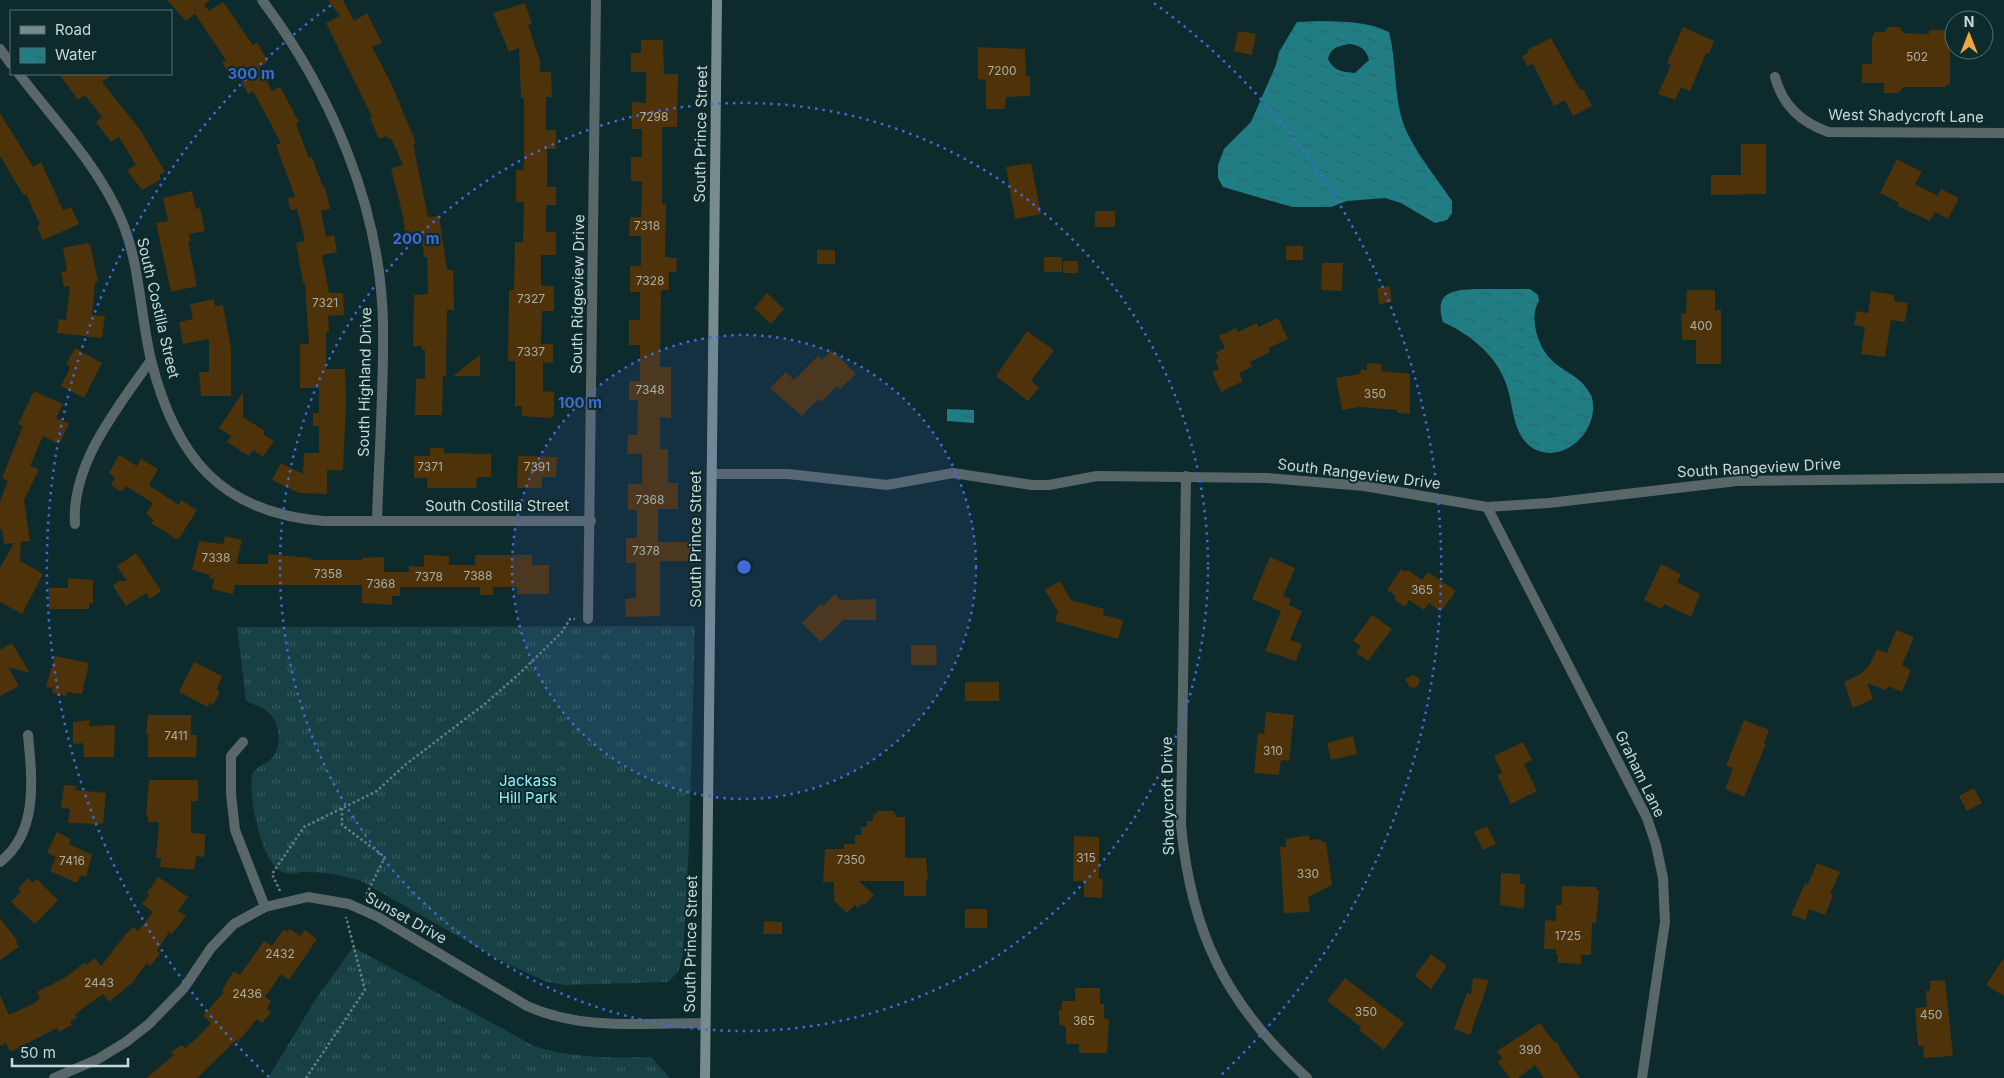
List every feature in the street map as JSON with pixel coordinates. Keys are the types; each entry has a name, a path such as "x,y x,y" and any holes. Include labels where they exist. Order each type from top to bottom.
{"street":[{"name":"South Highland Drive","path":"262,0 308,68 333,118 348,155 371,234 383,324 377,520"},
{"name":"South Ridgeview Drive","path":"588,619 591,521 596,0"},
{"name":"South Prince Street","path":"705,1078 717,0"},
{"path":"0,49 10,63"},
{"name":"South Costilla Street","path":"20,75 98,178 121,220 132,256 151,360 171,419 181,440 194,460 225,490 270,513 295,519 591,521"},
{"name":"West Shadycroft Lane","path":"1775,77 1782,97 1793,112 1810,126 1828,132 2004,133"},
{"path":"75,524 74,507 89,459 115,411 151,360"},
{"name":"South Rangeview Drive","path":"712,474 788,474 887,485 953,473 1032,485 1049,485 1097,476 1268,478 1335,483 1488,507 1549,503 1737,481 2004,478"},
{"name":"Shadycroft Drive","path":"1186,476 1181,825 1192,902 1201,929 1221,974 1258,1029 1307,1078"},
{"name":"Graham Lane","path":"1488,507 1647,818 1656,845 1663,878 1665,922 1642,1078"},
{"path":"0,862 14,846 23,830 29,813 32,791 28,735"},
{"path":"243,742 231,756 232,811 240,846 265,907"},
{"name":"Sunset Drive","path":"54,1078 98,1059 126,1042 149,1024 184,988 219,938 234,924 265,907 308,897 335,900 378,917 527,1006 549,1016 577,1021 606,1023 705,1023"}],"path":[{"path":"285,902 272,874 304,827 377,791 405,765 486,703 562,632 570,619 588,619"},
{"path":"342,808 342,825 385,857 359,908"},
{"path":"306,1078 365,990 346,918 335,900"}],"green space":[{"name":"Jackass Hill Park","path":"695,626 689,847 683,954 678,972 668,982 566,985 547,982 505,963 361,881 326,873 285,873 277,869 270,861 257,824 251,786 254,771 275,754 279,736 274,719 270,714 246,701 237,627"},
{"path":"353,947 534,1046 577,1055 651,1057 670,1078 268,1078 315,1000"}],"water":[{"path":"1297,22 1355,23 1381,28 1389,32 1401,116 1416,149 1452,201 1452,213 1447,220 1435,223 1401,203 1385,198 1347,201 1331,207 1292,207 1223,187 1218,178 1218,165 1224,149 1251,122 1276,65 1279,52","holes":["1350,44 1360,47 1365,51 1369,60 1355,73 1336,68 1328,59 1333,50"]},
{"path":"1475,289 1530,289 1538,295 1539,301 1534,319 1541,345 1554,362 1585,386 1592,398 1593,410 1591,421 1580,439 1571,446 1562,451 1552,453 1541,452 1531,447 1525,441 1516,425 1505,381 1488,353 1472,339 1443,322 1441,305 1443,299 1452,292"},
{"path":"947,409 974,410 974,423 947,421"}],"building":[{"path":"167,0 210,0 204,5 209,11 223,2 253,45 257,42 268,62 259,67 272,91 280,87 299,122 296,124 309,158 312,157 323,187 325,187 330,209 321,211 326,237 334,235 337,252 322,255 329,293 343,293 344,315 328,316 329,332 326,332 326,369 345,369 346,403 343,470 327,470 327,494 299,493 272,480 281,463 303,474 304,453 319,453 319,426 313,426 313,413 319,413 319,388 300,388 300,344 309,344 305,283 303,283 296,243 305,241 297,209 290,210 288,198 295,197 276,145 281,143 253,91 248,94 240,79 234,82 222,62 226,60 195,14 186,21"},
{"path":"328,0 343,0 354,21 367,13 382,43 372,47 391,83 416,143 413,144 428,217 439,216 447,270 453,270 454,310 447,310 446,376 443,376 442,415 415,415 416,379 425,378 425,350 422,350 422,346 413,346 414,295 428,294 427,257 424,257 422,240 406,242 403,216 391,168 403,165 391,138 388,139 387,136 379,139 370,118 372,117 326,23 340,16"},
{"path":"525,3 532,24 528,25 540,61 540,72 551,72 552,97 546,97 546,130 556,130 556,149 547,149 547,187 556,187 556,205 546,205 546,232 556,232 556,255 541,255 541,286 554,286 554,311 542,311 541,344 553,344 553,363 543,362 543,391 554,392 554,416 550,418 522,416 522,406 515,406 515,361 508,361 509,290 514,290 515,242 523,242 524,202 516,202 516,170 523,170 524,98 521,98 519,48 509,52 493,13"},
{"path":"1683,27 1714,41 1709,54 1706,53 1690,91 1681,87 1675,100 1658,94 1671,65 1667,63"},
{"path":"1888,27 1900,27 1903,33 1929,34 1929,30 1944,30 1944,60 1950,60 1950,85 1946,85 1946,87 1903,87 1899,93 1884,93 1884,83 1862,83 1862,64 1872,64 1872,36 1874,36 1874,32 1885,32"},
{"path":"1238,31 1256,34 1252,55 1234,51"},
{"path":"1551,38 1580,90 1583,89 1592,106 1573,116 1565,100 1554,106 1533,64 1527,66 1522,56 1528,53 1527,50"},
{"path":"641,40 663,40 664,74 678,74 677,127 662,127 662,204 666,204 665,257 677,258 676,272 669,272 669,290 661,290 660,367 671,367 671,418 660,417 660,449 668,449 668,483 678,483 678,509 658,509 658,542 693,542 693,561 660,561 660,616 626,617 625,599 636,598 636,563 626,563 626,538 637,538 637,510 628,510 628,484 642,484 642,454 627,454 628,435 637,435 638,400 629,400 629,381 640,381 640,345 629,345 629,320 640,320 640,292 630,292 630,266 641,266 641,236 629,236 630,217 641,217 642,182 631,181 631,157 642,157 642,129 632,129 632,102 646,103 646,72 631,72 631,53 641,53"},
{"path":"978,47 1025,49 1026,76 1030,76 1030,96 1006,97 1005,109 986,109 986,80 978,79"},
{"path":"60,75 112,75 102,82 141,131 165,172 159,175 161,179 142,190 127,170 136,165 119,137 111,142 96,122 102,117 85,95 78,100"},
{"path":"0,113 33,167 41,162 63,210 71,207 79,224 43,240 37,227 40,225 26,194 24,196 0,156"},
{"path":"1741,144 1766,144 1766,194 1711,195 1711,175 1741,175"},
{"path":"1897,159 1922,172 1915,184 1938,196 1941,189 1959,198 1948,219 1935,212 1930,221 1897,206 1899,203 1880,193"},
{"path":"1031,163 1041,214 1015,219 1006,167"},
{"path":"192,191 196,209 200,208 205,231 189,234 191,241 188,242 197,286 171,292 156,223 168,221 163,198"},
{"path":"1095,211 1115,211 1115,227 1095,227"},
{"path":"90,244 98,281 95,282 92,315 105,316 102,338 57,333 59,319 66,320 70,286 64,287 61,272 67,271 63,248"},
{"path":"1286,246 1303,246 1303,260 1286,260"},
{"path":"817,250 835,250 835,264 817,264"},
{"path":"1044,257 1062,257 1062,272 1044,272"},
{"path":"1063,261 1078,261 1078,273 1063,273"},
{"path":"1322,263 1343,263 1342,291 1321,290"},
{"path":"1390,286 1392,302 1379,304 1377,288"},
{"path":"1687,290 1715,290 1715,310 1721,310 1721,364 1696,364 1696,340 1682,340 1681,313 1686,314"},
{"path":"1871,291 1894,295 1894,301 1908,303 1905,322 1891,320 1885,357 1861,354 1865,327 1854,325 1857,311 1868,313"},
{"path":"767,293 784,309 771,324 754,308"},
{"path":"214,299 215,306 223,305 231,349 231,396 201,396 199,372 209,372 209,339 183,344 179,322 193,319 190,304"},
{"path":"1278,318 1288,339 1269,348 1270,352 1250,362 1252,367 1239,373 1243,381 1221,392 1212,372 1219,369 1215,360 1219,358 1216,352 1225,348 1219,336 1236,328 1238,332 1257,323 1258,327"},
{"path":"1027,331 1054,350 1031,381 1039,387 1028,401 996,376"},
{"path":"75,348 102,363 84,398 61,386 70,366 66,364"},
{"path":"832,350 856,374 840,389 837,386 821,402 818,399 802,416 770,388 786,372 794,380 818,356 822,360"},
{"path":"480,355 480,376 453,376"},
{"path":"1367,363 1382,364 1381,371 1410,374 1410,414 1397,413 1397,410 1359,407 1342,410 1336,378 1360,374 1361,369 1367,370"},
{"path":"34,391 63,404 56,418 69,424 59,444 43,436 30,466 39,469 24,500 30,541 21,542 20,561 43,574 22,614 0,602 0,568 14,543 4,544 2,529 0,530 0,501 8,481 2,478 23,426 18,424"},
{"path":"243,392 243,417 265,431 263,434 274,441 263,457 253,450 249,456 227,442 231,436 219,428"},
{"path":"430,448 444,448 444,453 491,454 491,477 477,477 476,488 427,488 427,478 414,478 414,456 430,456"},
{"path":"119,455 137,466 141,459 158,469 149,485 179,505 181,500 197,510 178,540 151,523 154,520 146,514 153,503 126,486 122,492 111,485 115,477 109,473"},
{"path":"518,456 557,457 556,477 542,477 542,488 517,488"},
{"path":"225,536 242,540 236,564 268,564 268,554 311,558 311,560 362,560 362,558 384,557 384,572 409,572 409,566 424,567 424,555 449,556 449,565 475,565 475,555 532,555 532,565 549,565 549,594 517,594 517,587 493,587 493,595 480,595 480,587 400,587 400,596 392,596 392,605 362,603 362,585 235,585 233,594 212,589 214,579 209,578 210,575 192,570 199,541 223,544"},
{"path":"136,553 161,591 150,599 146,593 126,606 113,586 119,581 127,581 117,566"},
{"path":"1270,557 1295,568 1283,596 1291,599 1289,605 1302,611 1290,640 1302,644 1296,661 1265,651 1281,611 1252,599"},
{"path":"1661,564 1681,574 1677,582 1700,594 1691,617 1664,604 1662,609 1644,600"},
{"path":"1401,569 1405,572 1408,570 1422,580 1428,572 1456,591 1441,612 1429,603 1424,610 1409,600 1405,607 1394,599 1396,596 1387,590"},
{"path":"68,578 93,580 93,603 89,603 89,609 49,609 49,588 68,588"},
{"path":"1060,581 1071,600 1104,609 1103,615 1123,620 1118,639 1055,621 1058,612 1045,590"},
{"path":"835,594 840,600 876,599 876,620 843,620 821,642 802,623 821,604 823,606"},
{"path":"1372,615 1392,629 1368,661 1356,653 1361,646 1353,641"},
{"path":"1896,630 1914,637 1902,665 1911,670 1902,692 1888,686 1886,690 1867,683 1873,699 1853,708 1844,682 1861,674 1870,664 1877,649 1887,653"},
{"path":"12,643 30,673 8,667 19,686 0,696 0,650"},
{"path":"911,645 936,645 937,665 911,665"},
{"path":"55,656 89,663 82,694 67,692 67,696 52,693 53,688 46,687"},
{"path":"194,662 222,676 217,690 220,692 213,705 210,703 208,707 179,692"},
{"path":"1413,675 1418,677 1420,681 1418,686 1414,688 1409,686 1405,679"},
{"path":"965,682 999,682 999,701 965,701"},
{"path":"1266,712 1294,715 1289,761 1281,760 1279,775 1254,773 1258,733 1264,734"},
{"path":"148,715 191,715 191,735 197,735 196,757 148,757 148,734 146,734"},
{"path":"89,720 89,726 115,725 114,757 84,757 83,743 73,744 73,722"},
{"path":"1744,720 1769,730 1764,743 1766,744 1744,797 1725,789 1733,768 1726,766"},
{"path":"1353,736 1357,754 1331,760 1327,743"},
{"path":"1523,742 1532,760 1524,764 1537,791 1511,804 1497,775 1502,773 1494,756"},
{"path":"149,780 198,780 198,801 191,801 191,833 205,834 205,841 204,857 196,856 194,870 160,867 161,858 156,858 159,822 148,822 148,816 146,816"},
{"path":"64,785 77,786 76,790 106,793 103,824 68,823 70,809 61,808"},
{"path":"1974,788 1982,803 1967,811 1959,796"},
{"path":"877,811 893,811 897,817 905,817 905,858 926,858 928,880 926,880 926,896 904,896 904,881 859,881 874,895 864,905 863,903 858,908 855,905 847,913 834,901 834,882 823,882 825,849 844,849 844,844 855,844 855,835 861,835 861,827 867,827 867,821 873,821 873,814 877,814"},
{"path":"1487,826 1496,844 1483,850 1474,832"},
{"path":"57,832 71,839 69,844 92,855 86,877 81,875 77,883 50,871 56,857 47,853"},
{"path":"1309,835 1309,840 1321,839 1322,842 1326,842 1332,885 1308,897 1310,912 1284,913 1280,847 1286,847 1286,839"},
{"path":"1074,836 1099,837 1099,879 1103,879 1102,898 1084,897 1084,881 1073,881"},
{"path":"1817,863 1840,872 1830,894 1833,895 1825,915 1809,909 1805,920 1791,915 1805,883 1808,884"},
{"path":"1501,873 1520,874 1520,884 1525,884 1524,909 1500,905"},
{"path":"158,877 188,897 178,911 186,916 172,934 169,932 157,951 160,954 150,966 147,963 132,983 109,1002 103,994 75,1014 77,1018 70,1021 72,1025 59,1032 57,1028 10,1052 6,1043 0,1046 0,995 9,1015 33,1004 40,998 37,992 66,977 84,963 86,965 95,958 101,966 125,935 133,927 138,931 153,912 142,904"},
{"path":"28,878 33,883 37,879 58,900 35,924 11,902 21,891 18,889"},
{"path":"1562,886 1597,887 1596,890 1599,890 1596,923 1592,923 1591,955 1581,955 1581,964 1558,963 1556,949 1544,949 1545,920 1556,921 1556,905 1562,905"},
{"path":"965,909 987,909 987,928 965,928"},
{"path":"0,918 18,942 16,943 19,947 0,960"},
{"path":"764,921 782,922 782,934 763,934"},
{"path":"284,929 287,932 290,929 300,936 305,930 317,939 289,980 281,974 265,997 271,1001 267,1009 271,1012 262,1023 257,1019 238,1042 236,1040 197,1078 146,1078 174,1055 171,1052 182,1045 185,1048 211,1023 203,1016 224,992 222,990 234,971 240,975 264,941 272,946"},
{"path":"1431,954 1447,966 1431,989 1415,976"},
{"path":"2004,958 2004,996 1986,985"},
{"path":"1345,978 1404,1023 1384,1050 1359,1030 1361,1027 1327,1001"},
{"path":"1473,978 1489,980 1470,1035 1454,1029 1467,993 1471,994"},
{"path":"1945,980 1953,1056 1924,1058 1923,1046 1918,1046 1915,1008 1927,1007 1926,991 1930,991 1930,981"},
{"path":"1075,988 1100,988 1100,1004 1104,1004 1104,1018 1109,1019 1107,1053 1079,1053 1079,1044 1066,1044 1066,1027 1059,1024 1059,1010 1062,1010 1062,1001 1075,1001"},
{"path":"1540,1023 1554,1042 1558,1043 1561,1051 1580,1078 1544,1078 1535,1065 1518,1078 1510,1078 1498,1062 1502,1058 1497,1051"}]}
